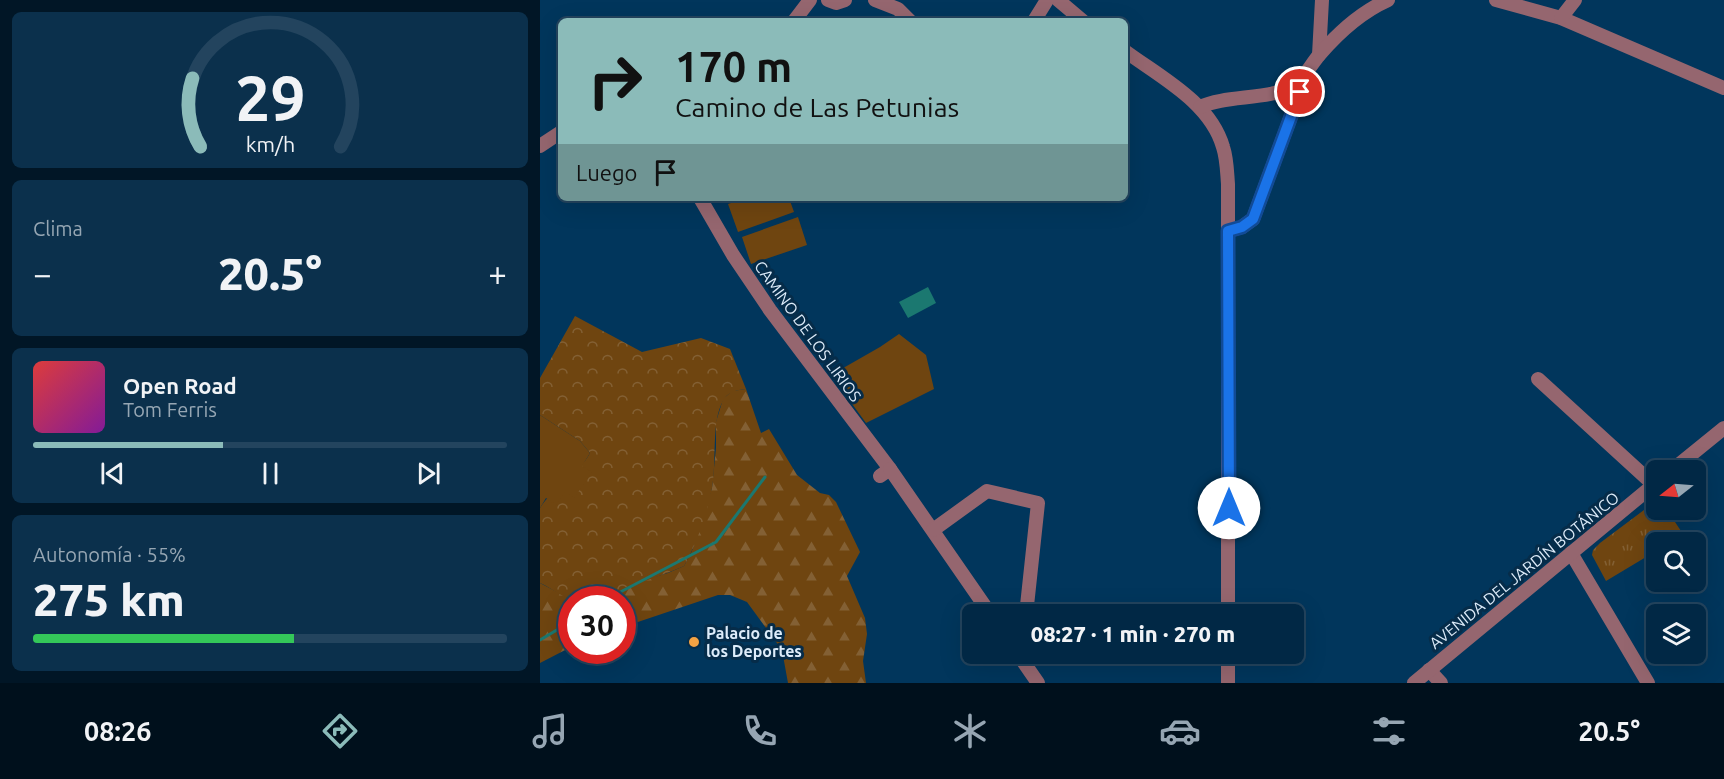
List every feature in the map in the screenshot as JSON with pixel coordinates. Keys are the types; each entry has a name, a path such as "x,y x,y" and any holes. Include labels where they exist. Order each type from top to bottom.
{"street":[{"path":"796,18 810,0"},
{"path":"828,0 836,3 845,0"},
{"path":"875,0 898,9 907,18"},
{"path":"1036,18 1047,0"},
{"path":"1058,0 1079,18"},
{"path":"1319,55 1322,0"},
{"path":"1200,107 1220,99 1255,96 1285,90 1297,83 1342,29 1388,0"},
{"path":"1496,0 1561,18 1724,88"},
{"path":"1561,18 1575,0"},
{"path":"1128,53 1200,107 1219,135 1224,147 1228,184 1228,604"},
{"path":"1228,231 1242,227 1253,219 1300,92 1297,83"},
{"path":"540,146 558,134"},
{"name":"CAMINO DE LOS LIRIOS","path":"702,201 733,255 770,310 885,472 933,530 983,604"},
{"path":"1538,379 1646,476"},
{"path":"1685,460 1724,428"},
{"path":"933,530 987,491 1038,503 1027,604"},
{"name":"AVENIDA DEL JARDÍN BOTÁNICO","path":"1414,683 1646,491"},
{"path":"1571,553 1648,683"},
{"path":"1026,664 1038,683"},
{"path":"1228,664 1228,683"},
{"path":"1429,670 1440,683"}],"green space":[{"path":"737,201 790,201 794,212 738,232 728,204"},
{"path":"798,217 807,245 751,264 742,237"},
{"path":"575,316 642,352 701,338 730,349 746,389 727,395 719,409 710,498 697,538 684,566 630,586 558,586 558,593 540,583 540,508 552,493 579,468 590,453 580,441 540,415 540,378"},
{"path":"899,334 926,355 934,389 866,423 831,375"},
{"path":"746,389 761,433 769,429 797,475 836,502 860,552 847,576 865,618 867,634 863,661 866,683 788,683 782,650 747,602 730,595 718,595 636,623 636,586 625,586 684,566 692,551 712,488 716,422 723,399 732,391"},
{"path":"540,415 580,441 590,453 582,466 592,472 574,498 565,492 556,505 546,498 540,508"},
{"path":"1646,508 1646,520 1674,520 1682,532 1646,532 1646,557 1606,581 1592,555 1593,550"},
{"path":"540,583 558,593 558,654 540,663"}],"shaded area":[{"path":"928,287 936,303 908,318 899,302"}],"waterway":[{"path":"632,586 716,542 765,477"},
{"path":"540,640 558,629"}],"place":[{"name":"Palacio de los Deportes","path":"694,642"}],"route":[{"path":"1229,508 1228,231 1242,227 1253,219 1300,92"}]}
